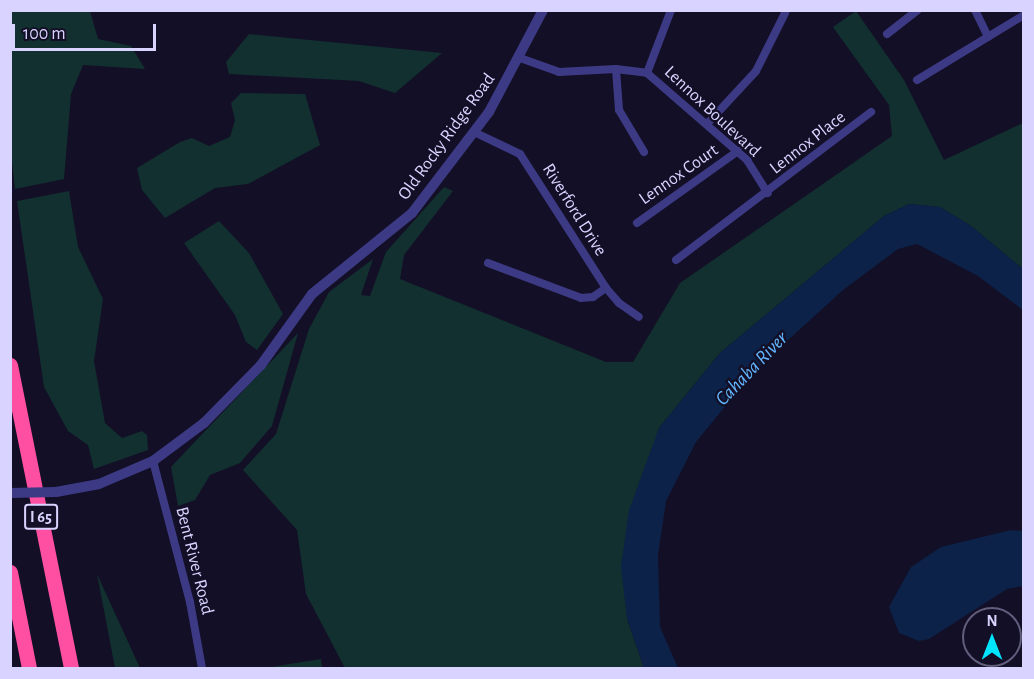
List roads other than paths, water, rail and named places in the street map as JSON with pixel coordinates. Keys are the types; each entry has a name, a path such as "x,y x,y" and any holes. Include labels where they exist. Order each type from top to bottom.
{"highway":[{"name":"I 65","path":"10,365 71,669"},
{"path":"10,572 29,669"}],"street":[{"name":"Old Rocky Ridge Road","path":"10,493 56,492 99,484 153,461 188,437 239,389 273,351 312,294 412,213 474,132 520,58 543,10"},
{"path":"647,73 671,10"},
{"path":"887,34 918,10"},
{"path":"975,10 988,37"},
{"path":"707,124 756,71 785,14"},
{"path":"917,80 1023,15"},
{"name":"Lennox Boulevard","path":"520,58 559,72 616,69 647,73 738,151 768,194"},
{"path":"616,69 619,110 644,152"},
{"name":"Lennox Place","path":"676,260 768,194 871,112"},
{"name":"Riverford Drive","path":"474,132 520,154 606,288 619,303 639,317"},
{"name":"Lennox Court","path":"637,223 738,151"},
{"path":"488,263 580,298 593,297 606,288"},
{"name":"Bent River Road","path":"153,461 190,602 202,669"}],"water":[{"name":"Cahaba River","path":"909,204 940,207 971,226 1023,269 1023,310 978,276 917,244 898,249 843,290 754,371 696,442 666,501 658,555 660,627 678,668 644,668 627,619 621,566 629,510 659,428 720,353 884,216"},
{"path":"1011,530 1023,531 1023,586 1007,589 979,607 962,607 962,618 929,639 919,641 899,633 889,607 911,567 941,547"}]}
